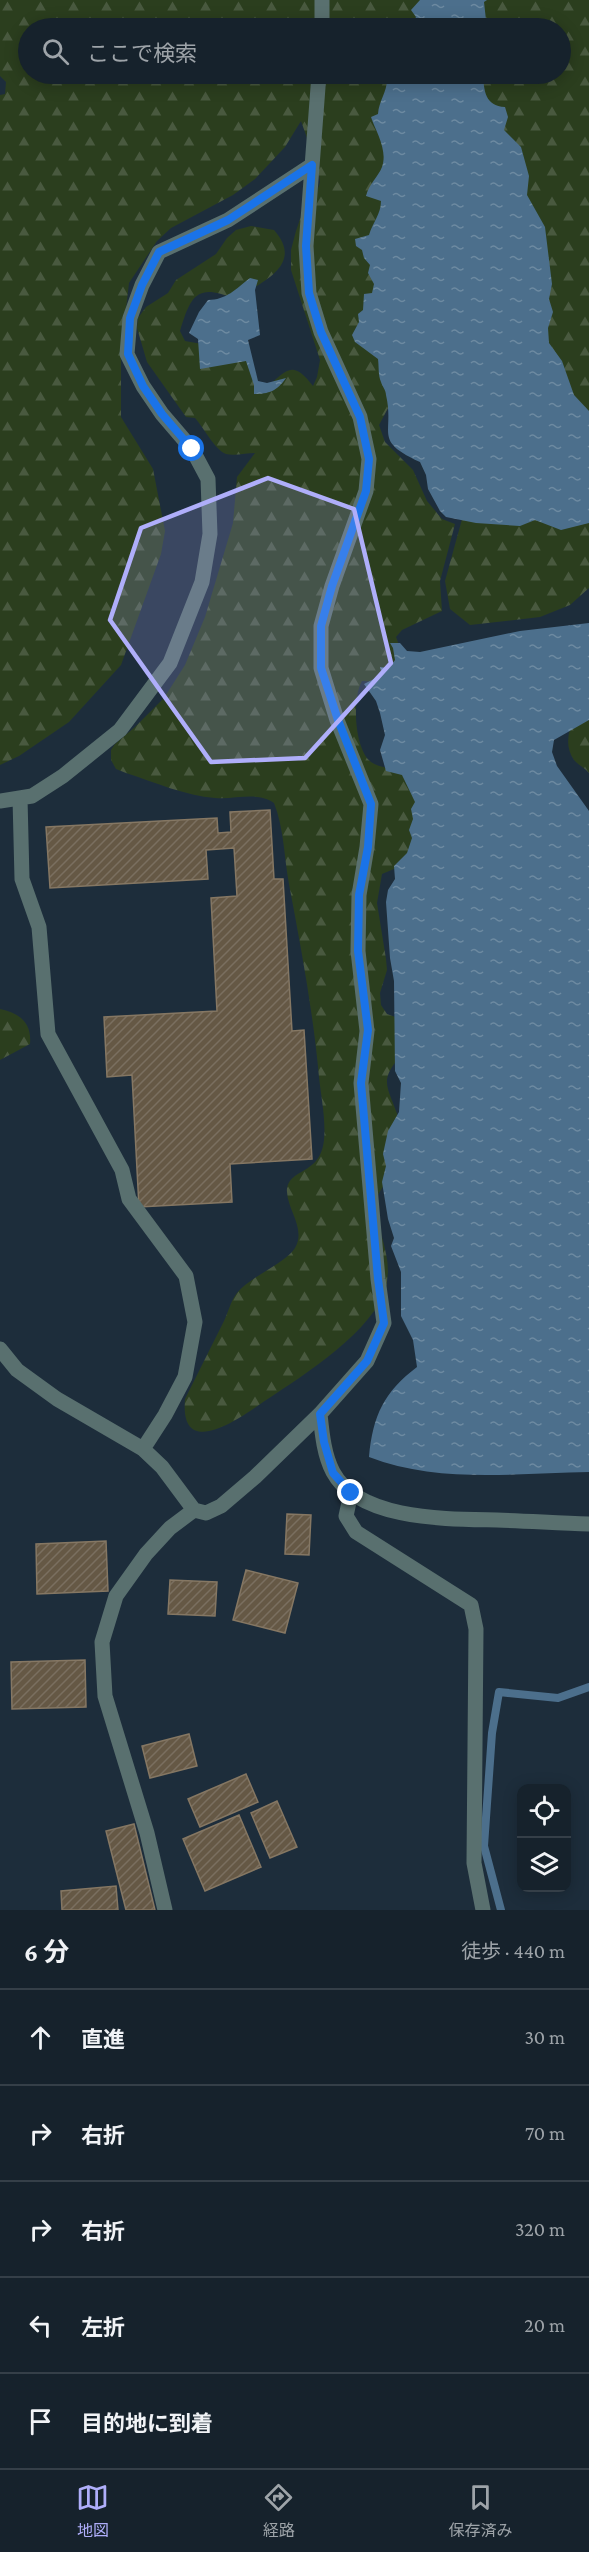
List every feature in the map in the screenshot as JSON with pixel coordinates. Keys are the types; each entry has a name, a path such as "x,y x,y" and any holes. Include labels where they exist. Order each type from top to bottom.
{"street":[{"path":"322,0 322,18"},
{"path":"0,1349 17,1370 57,1399 143,1449 162,1467 194,1510 206,1513 221,1506 320,1414 367,1361 384,1323 361,1083 368,1030 358,951 359,895 368,847 371,804 338,720 321,668 321,626 332,586 366,491 369,459 360,417 321,332 309,293 306,246 318,84"},
{"path":"0,801 32,796 63,776 120,730 170,663 202,582 210,534 208,478 192,449 162,414 143,386 128,354 130,318 142,285 159,252 228,220 312,165"},
{"path":"20,798 22,879 39,927 48,1034 122,1170 129,1199 186,1276 195,1322 185,1377 165,1415 143,1449"},
{"path":"320,1414 324,1442 333,1473 351,1493 378,1506 428,1518 589,1524"},
{"path":"351,1493 346,1516 357,1532 471,1605 477,1629 474,1863 483,1910"},
{"path":"165,1910 147,1833 105,1696 102,1642 116,1596 154,1545 170,1528 194,1510"}],"highlighted area":[{"path":"268,478 354,509 391,663 305,758 211,762 110,620 141,528"}],"green space":[{"path":"0,0 426,0 423,18 18,18 18,84 398,84 387,208 385,352 395,395 379,425 385,442 413,470 427,501 442,519 455,524 440,581 442,611 402,630 396,637 401,650 384,682 362,681 357,699 356,723 365,755 374,764 407,774 419,798 416,848 401,866 382,874 377,903 387,970 380,993 381,1005 387,1014 398,1018 399,1058 389,1072 387,1083 400,1121 400,1129 388,1176 376,1201 386,1254 387,1283 384,1294 374,1311 345,1343 245,1414 209,1431 198,1431 190,1427 186,1416 185,1399 235,1296 243,1287 284,1259 295,1248 299,1234 288,1199 288,1184 317,1160 324,1140 324,1116 306,980 282,832 274,803 261,797 215,798 181,792 116,769 111,760 111,750 115,744 164,698 185,665 205,617 233,523 237,477 255,453 237,455 222,452 195,418 186,417 147,362 137,328 138,318 146,307 168,293 176,280 216,254 236,230 251,226 274,230 282,242 285,253 276,271 235,299 212,292 197,296 188,309 180,331 185,341 247,352 259,389 265,389 289,370 300,372 313,386 320,360 291,270 291,250 302,213 316,194 320,182 318,169 301,121 285,147 255,179 233,195 171,228 157,241 129,283 121,352 121,417 153,469 165,531 161,554 121,665 69,722 19,756 0,765 0,95 5,94 6,82 0,76"},
{"path":"480,0 589,0 589,421 546,355 481,105 480,84 571,84 571,18 477,18"},
{"path":"464,512 589,513 589,588 570,605 540,617 470,625 450,609 445,581"},
{"path":"589,697 589,773 574,760 568,743 571,727"},
{"path":"0,1009 13,1013 23,1020 29,1030 30,1044 0,1060"}],"water":[{"path":"420,0 487,0 484,2 486,18 415,18 411,10"},
{"path":"387,84 484,84 490,101 505,107 508,117 504,130 521,147 529,176 527,195 545,227 552,284 549,299 553,312 548,328 549,343 562,361 574,395 589,411 589,523 561,530 535,520 520,526 476,523 446,517 440,511 428,489 426,475 420,462 396,448 388,435 388,408 386,393 380,379 378,359 355,342 352,335 359,322 358,314 363,310 364,294 372,293 374,284 368,273 370,265 364,258 362,250 356,246 355,239 369,235 381,206 381,201 366,196 382,167 384,154 371,117 378,114"},
{"path":"250,278 258,280 255,290 260,335 248,340 258,381 267,383 286,378 276,389 259,394 254,394 254,385 246,361 200,369 198,339 189,333 199,312 208,300 226,296"},
{"path":"589,623 589,720 554,740 552,752 557,766 589,811 589,1472 478,1475 423,1471 369,1457 377,1417 382,1406 396,1386 417,1367 413,1340 401,1316 401,1272 391,1246 394,1238 388,1219 382,1182 386,1166 383,1154 388,1131 399,1112 401,1083 395,1071 394,981 386,902 388,890 395,879 394,866 407,853 412,838 409,830 413,819 411,809 415,802 402,775 386,771 380,750 385,735 380,713 376,701 364,684 382,675 380,667 389,668 395,660 390,643 400,643 407,651 420,652 520,631"}],"building":[{"path":"270,810 274,879 283,879 292,1031 304,1030 312,1159 230,1164 232,1202 139,1207 132,1075 107,1077 104,1017 217,1011 211,898 237,896 234,848 206,850 208,879 50,888 46,827 217,818 218,833 231,832 230,812"},
{"path":"287,1514 311,1515 309,1555 285,1554"},
{"path":"106,1541 108,1591 37,1594 36,1544"},
{"path":"246,1570 298,1583 285,1633 233,1620"},
{"path":"170,1580 217,1582 215,1616 168,1614"},
{"path":"85,1660 86,1707 12,1709 11,1662"},
{"path":"189,1734 197,1766 150,1778 142,1746"},
{"path":"246,1774 258,1802 200,1827 188,1799"},
{"path":"277,1801 297,1847 270,1858 251,1813"},
{"path":"239,1815 261,1867 205,1891 183,1839"},
{"path":"134,1824 155,1910 126,1910 106,1831"},
{"path":"116,1886 118,1910 62,1910 61,1891"}],"waterway":[{"path":"501,1910 484,1846 492,1733 499,1692 558,1698 589,1687"}],"route":[{"path":"192,449 162,414 143,386 128,354 130,318 142,285 159,252 228,220 312,165 306,246 309,293 321,332 360,417 369,459 366,491 332,586 321,626 321,668 338,720 371,804 368,847 359,895 358,951 368,1030 361,1083 367,1131 372,1218 384,1323 367,1361 320,1414 324,1442 333,1473 351,1493"}]}
